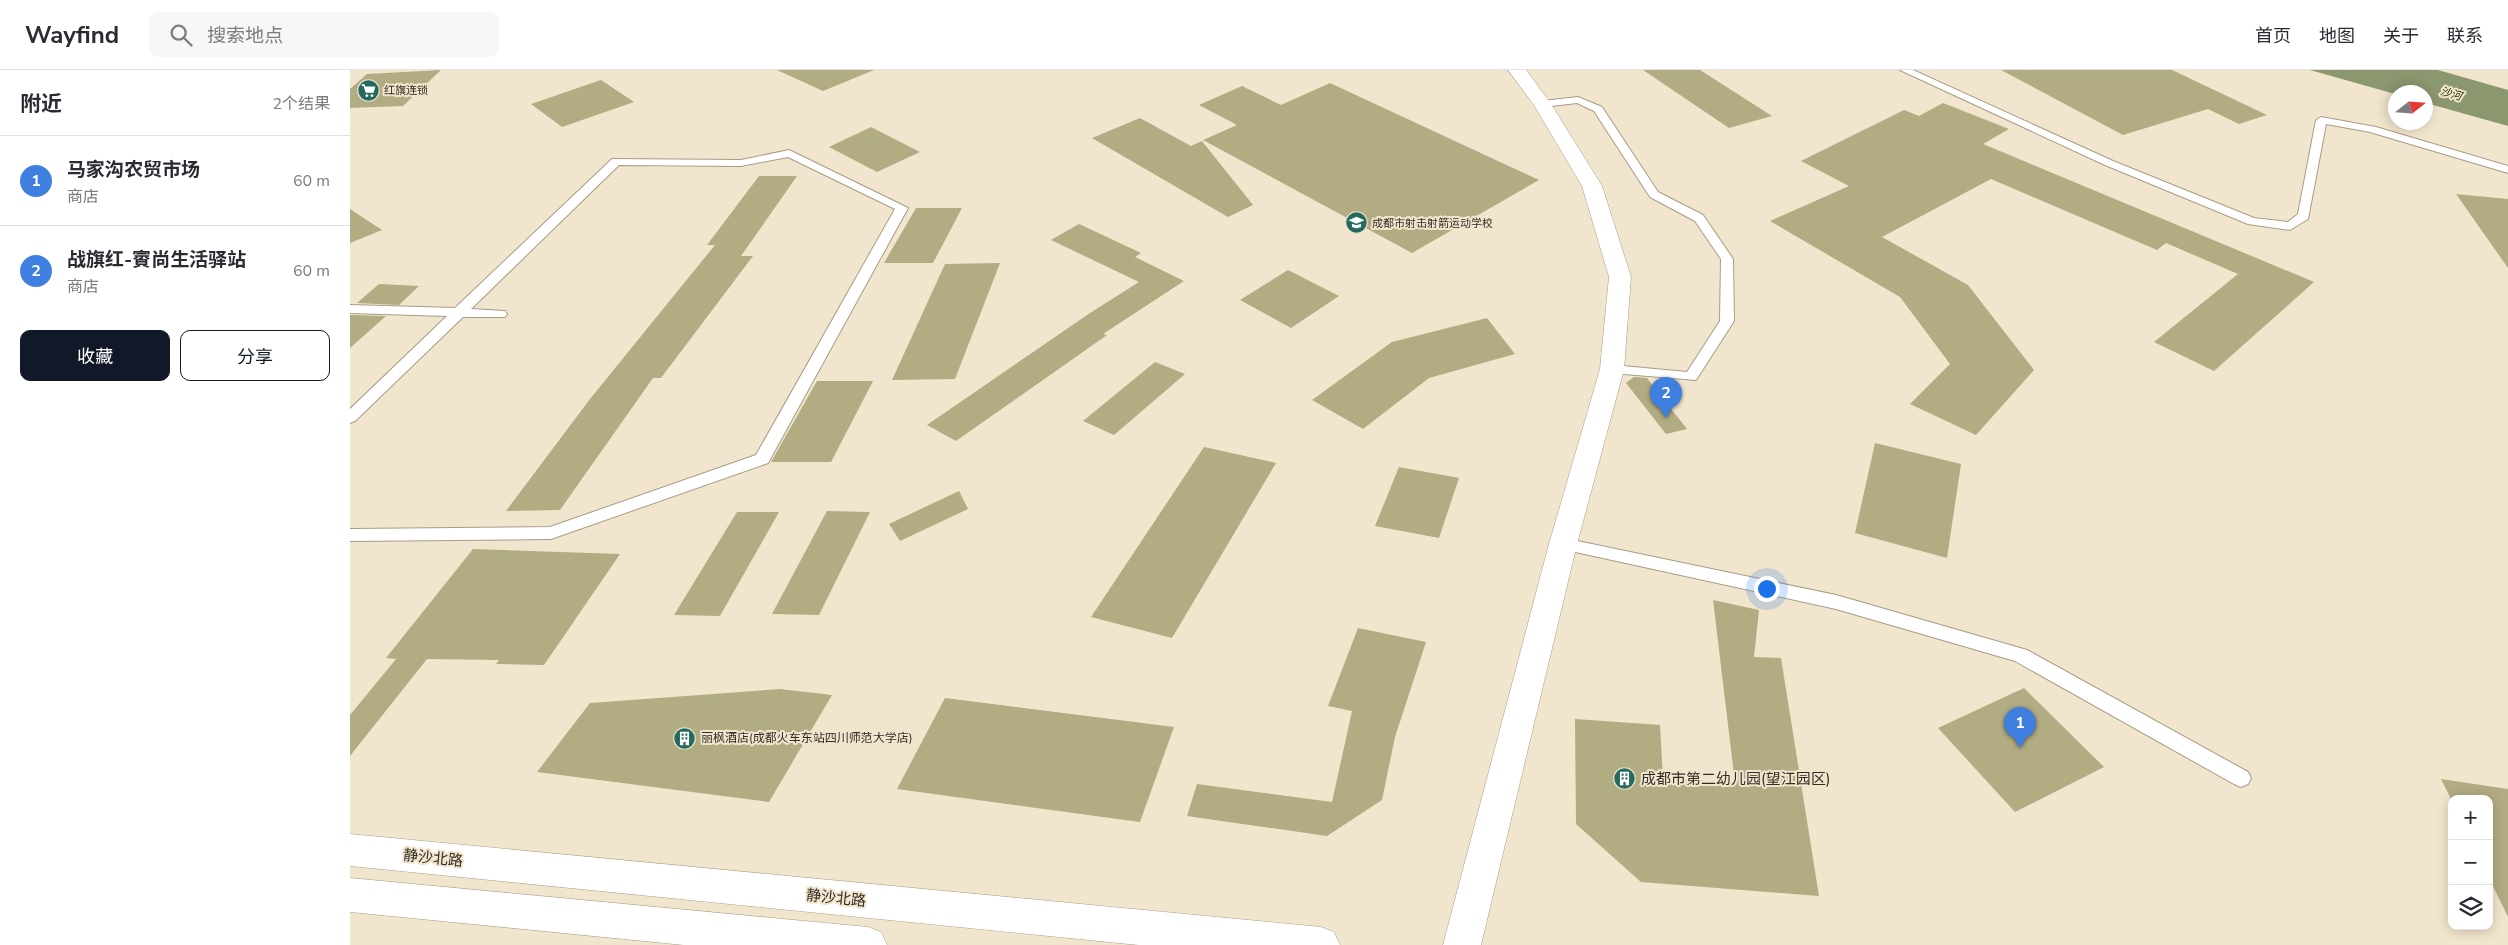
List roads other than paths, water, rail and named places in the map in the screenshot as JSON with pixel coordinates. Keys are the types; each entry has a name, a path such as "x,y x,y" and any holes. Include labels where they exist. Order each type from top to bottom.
{"street":[{"path":"1462,945 1563,544 1612,369 1620,277 1592,186 1542,104 1517,70"},
{"name":"静沙北路","path":"350,850 1322,945"},
{"path":"350,895 868,945"}],"lane":[{"path":"1904,70 2109,163 2252,221 2290,226 2304,216 2321,120 2372,128 2508,170"},
{"path":"1542,104 1578,100 1598,109 1654,194 1700,218 1727,259 1727,322 1691,377 1612,369"},
{"path":"350,418 616,161 741,163 789,153 902,208 762,459 551,534 350,535"},
{"path":"350,309 500,314"},
{"path":"1563,544 1836,602 2021,655 2241,778"}],"water":[{"name":"沙河","path":"2310,70 2438,70 2508,90 2508,126 2433,105 2433,85 2388,85 2388,92"}],"place":[{"name":"红旗连锁","path":"368,90"},
{"name":"成都市射击射箭运动学校","path":"1356,223"},
{"name":"战旗红-賨尚生活驿站","path":"1666,418"},
{"name":"丽枫酒店(成都火车东站四川师范大学店)","path":"685,738"},
{"name":"马家沟农贸市场","path":"2020,748"},
{"name":"成都市第二幼儿园(望江园区)","path":"1625,779"}]}
